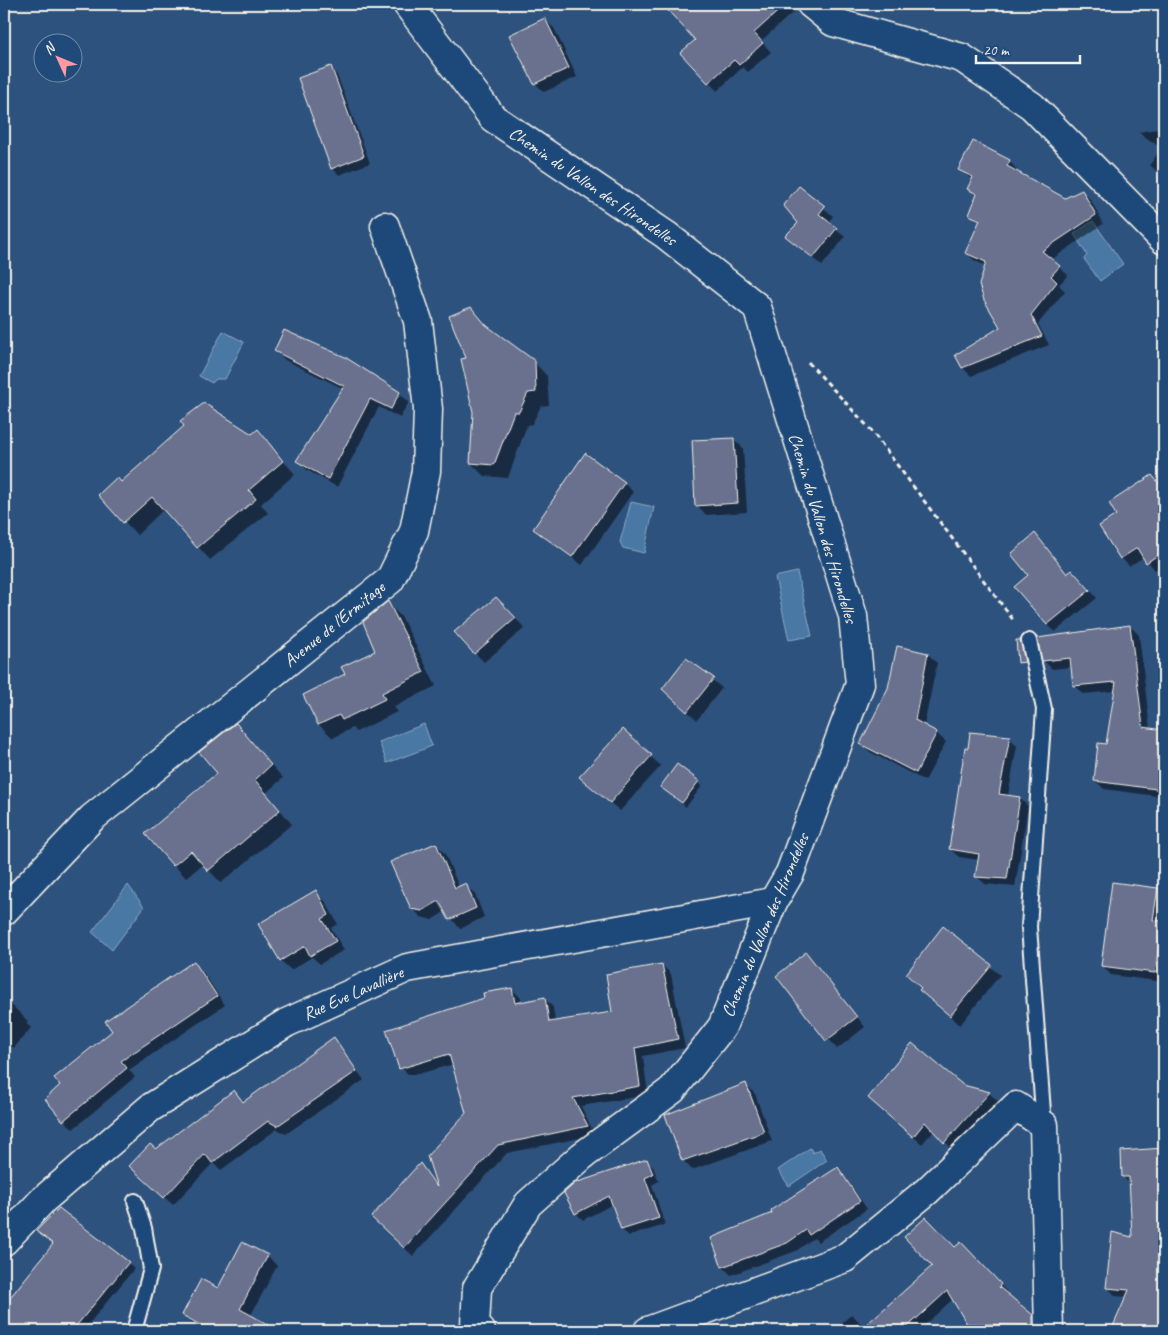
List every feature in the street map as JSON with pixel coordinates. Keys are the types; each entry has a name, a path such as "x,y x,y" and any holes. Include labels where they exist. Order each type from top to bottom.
{"street":[{"name":"Chemin du Vallon des Hirondelles","path":"407,4 493,118 666,234 757,307 853,616 860,684 790,873 773,902 722,1027 672,1090 582,1156 528,1204 477,1288 475,1324 480,1331"},
{"path":"811,4 832,22 962,58 970,63 1032,106 1164,240"},
{"name":"Avenue de l'Ermitage","path":"4,911 92,818 390,580 414,531 426,471 428,409 418,321 385,226"},
{"name":"Rue Eve Lavallière","path":"4,1241 43,1200 150,1108 286,1023 407,968 773,902"},
{"path":"648,1331 845,1258 927,1192 1016,1106 1044,1125 1049,1331"}],"lane":[{"path":"1029,641 1044,709 1029,927 1044,1125"},
{"path":"134,1331 151,1269 144,1228 135,1201"}],"path":[{"path":"804,358 872,430 1029,641"}],"water":[{"path":"1093,221 1123,264 1100,281 1084,259 1087,255 1074,234"},
{"path":"223,331 244,342 225,379 216,379 212,383 199,376"},
{"path":"631,502 654,507 644,553 623,548 620,542"},
{"path":"797,572 812,636 789,640 775,577"},
{"path":"424,724 432,746 387,763 379,742"},
{"path":"128,885 144,907 112,950 92,932"},
{"path":"810,1148 813,1153 820,1149 827,1160 789,1186 778,1170"}],"building":[{"path":"662,4 786,4 754,33 763,43 739,65 734,60 708,83 680,53 695,40"},
{"path":"545,18 569,68 534,84 509,35"},
{"path":"331,66 364,156 331,169 298,78"},
{"path":"973,141 1010,160 1007,166 1065,198 1082,190 1096,215 1042,251 1060,266 1051,276 1057,282 1031,315 1042,336 962,368 955,355 1000,327 984,300 979,285 986,262 965,253 980,220 969,215 977,194 967,189 973,177 958,170"},
{"path":"799,186 825,206 819,214 837,228 813,258 785,236 798,223 783,205"},
{"path":"471,307 486,325 535,361 536,392 528,393 519,412 514,412 494,465 470,463 473,412 461,359 466,358 449,316"},
{"path":"284,330 345,357 400,392 391,409 370,399 328,479 296,461 344,386 274,351"},
{"path":"204,403 252,434 258,429 283,461 249,490 256,499 197,548 152,497 123,523 98,495 117,477 121,482 184,426 180,421"},
{"path":"734,438 738,503 695,506 692,440"},
{"path":"585,453 625,482 572,557 533,529"},
{"path":"1152,475 1164,490 1164,551 1146,563 1137,548 1120,559 1099,526 1116,515 1109,503"},
{"path":"1035,533 1067,574 1072,570 1090,590 1047,625 1014,587 1028,575 1011,554"},
{"path":"496,597 516,618 474,654 454,632"},
{"path":"388,601 424,672 382,693 385,699 342,720 339,715 318,725 303,695 345,674 341,667 375,651 363,622"},
{"path":"1130,625 1143,727 1164,730 1164,790 1094,781 1098,743 1106,744 1116,682 1073,686 1070,658 1042,661 1037,638"},
{"path":"1016,640 1021,640 1025,662 1018,663"},
{"path":"897,646 928,653 915,720 937,732 916,773 860,744 888,688"},
{"path":"686,658 714,678 687,712 662,689"},
{"path":"236,723 271,765 255,780 280,810 208,871 191,851 173,866 145,834 217,773 199,752"},
{"path":"623,729 652,755 610,803 579,777"},
{"path":"970,732 1010,736 999,794 1020,797 1007,879 975,877 979,854 949,849 965,747 968,748"},
{"path":"677,764 699,781 682,803 660,787"},
{"path":"436,843 455,888 466,883 476,908 449,920 439,901 422,911 411,909 390,862"},
{"path":"1112,882 1158,888 1153,920 1162,921 1155,973 1101,966"},
{"path":"316,890 329,915 322,919 336,941 310,956 305,946 280,961 258,924"},
{"path":"943,926 992,965 950,1016 919,990 921,988 906,974"},
{"path":"806,952 857,1017 826,1041 776,976"},
{"path":"194,961 217,996 121,1061 127,1068 63,1121 45,1099 60,1085 54,1078 112,1031 105,1021"},
{"path":"662,964 678,1039 635,1048 640,1086 573,1098 588,1126 498,1145 404,1248 371,1217 420,1163 437,1187 427,1156 466,1113 449,1054 399,1069 386,1030 484,998 483,993 512,988 515,1003 545,997 549,1022 612,1012 606,974"},
{"path":"334,1037 357,1071 277,1126 268,1121 212,1163 205,1154 164,1198 129,1166 150,1144 156,1149 234,1090 243,1102"},
{"path":"912,1043 963,1085 990,1092 944,1143 925,1122 913,1137 868,1098"},
{"path":"746,1083 764,1132 682,1161 665,1115"},
{"path":"1164,1148 1164,1331 1111,1331 1129,1290 1106,1288 1112,1232 1132,1237 1129,1177 1122,1177 1121,1151"},
{"path":"647,1159 653,1174 645,1178 659,1218 621,1230 609,1196 575,1214 564,1193 575,1183"},
{"path":"838,1167 860,1201 809,1235 806,1230 787,1243 722,1267 711,1238 772,1213 771,1210"},
{"path":"59,1208 129,1262 72,1331 4,1331 4,1305 53,1244 36,1231"},
{"path":"926,1217 955,1247 961,1242 1001,1284 999,1287 1033,1315 1033,1325 967,1324 947,1291 903,1331 859,1331 932,1266 904,1237"},
{"path":"242,1242 268,1255 240,1309 280,1331 211,1331 182,1315 201,1279 218,1288"}]}
